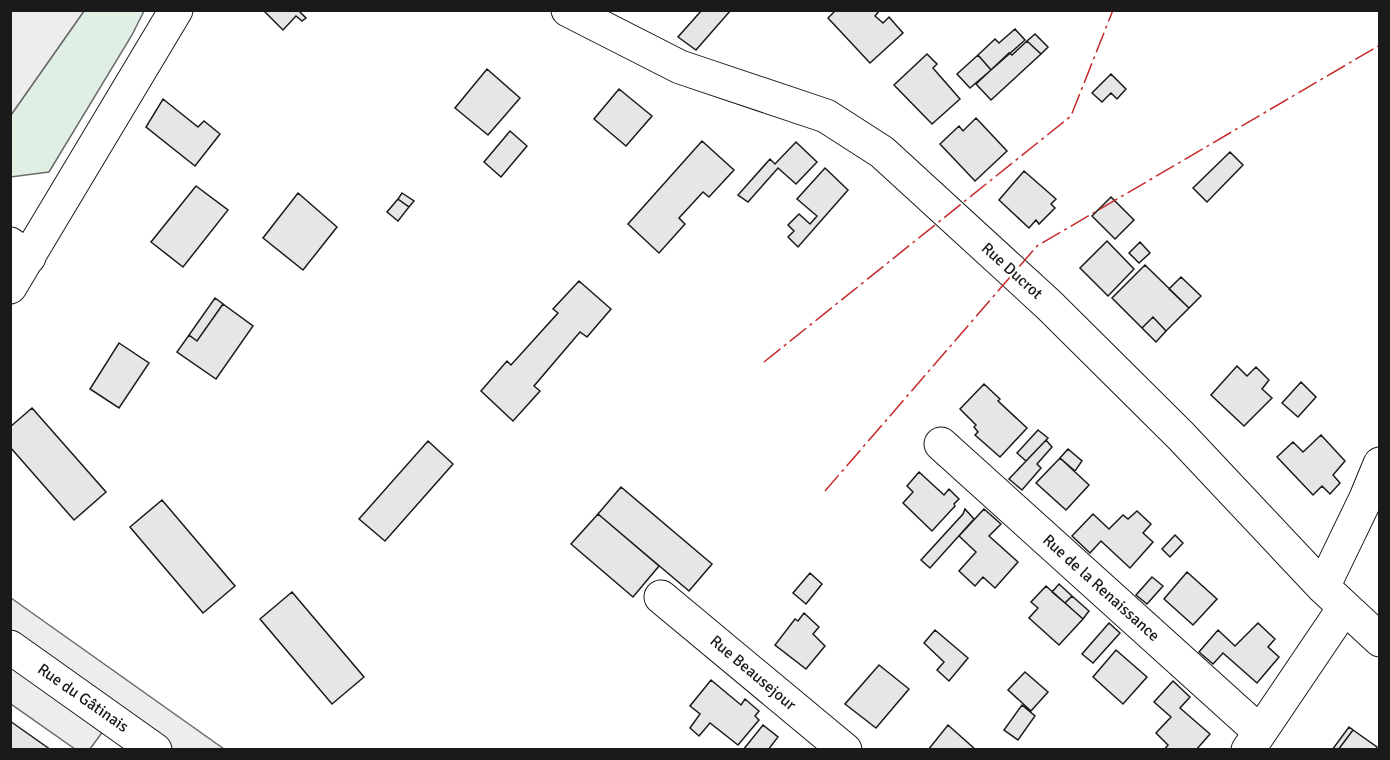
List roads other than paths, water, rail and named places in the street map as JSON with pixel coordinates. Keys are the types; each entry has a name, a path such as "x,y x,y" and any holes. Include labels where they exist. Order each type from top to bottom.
{"street":[{"path":"10,287 20,251 176,10"},
{"name":"Rue Ducrot","path":"568,10 680,67 826,116 882,152 1049,304 1181,436 1334,597 1380,640"},
{"name":"Rue de la Renaissance","path":"941,444 1254,741"},
{"path":"1254,741 1334,597 1366,498 1380,464"},
{"name":"Rue Beausejour","path":"661,597 845,750"},
{"name":"Rue du Gâtinais","path":"10,647 155,750"}]}
